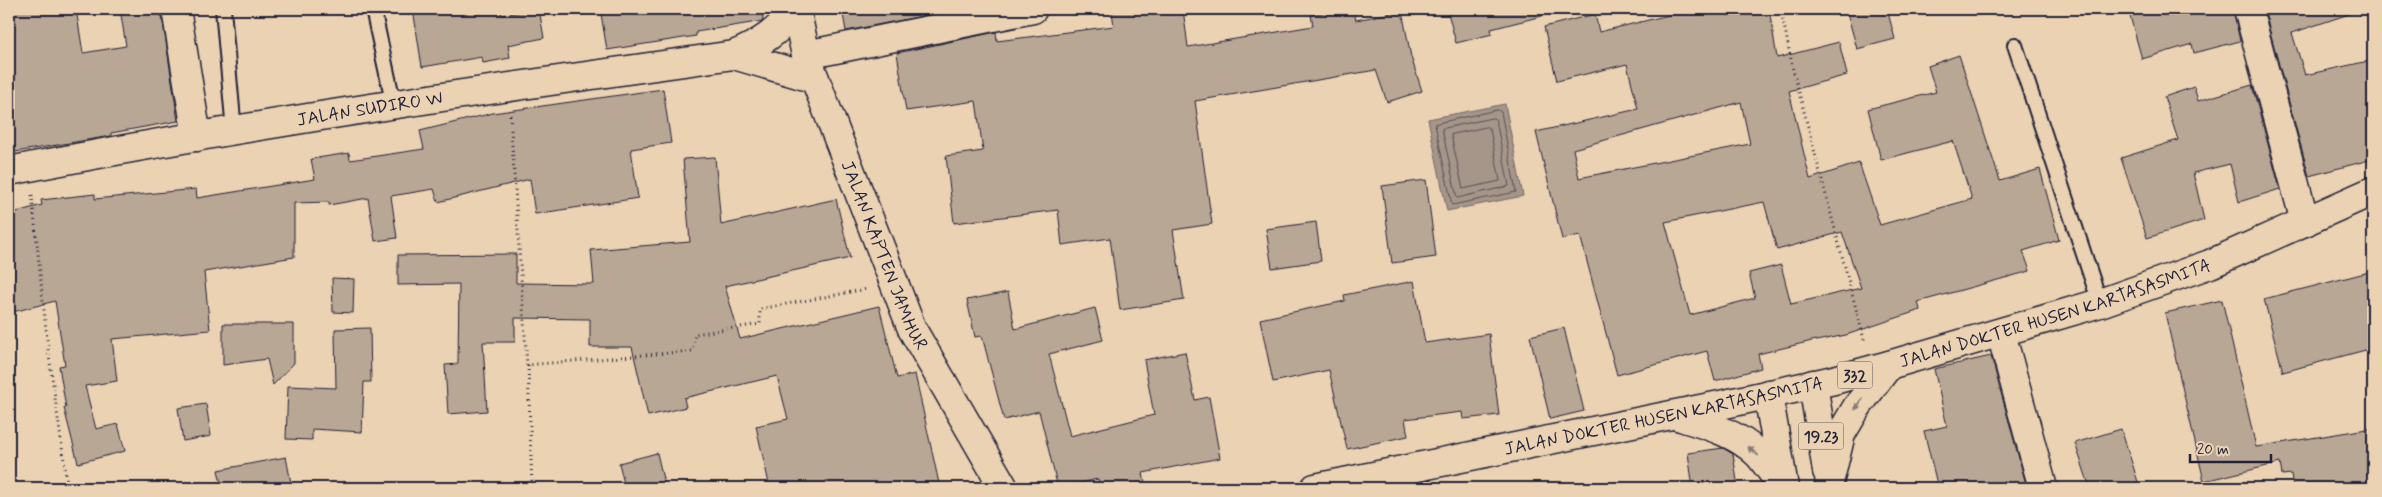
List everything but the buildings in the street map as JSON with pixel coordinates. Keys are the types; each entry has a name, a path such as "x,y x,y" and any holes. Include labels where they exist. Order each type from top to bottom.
{"main road":[{"path":"176,9 196,137"},
{"path":"734,55 757,46 772,36 796,9"},
{"name":"JALAN KAPTEN JAMHUR","path":"796,9 811,67 912,329 1004,488"},
{"path":"734,55 811,67 1034,9"},
{"path":"2248,9 2304,222"},
{"name":"JALAN SUDIRO W","path":"19,169 196,137 509,86 734,55"},
{"name":"JALAN DOKTER HUSEN KARTASASMITA","path":"1315,488 1768,394 1880,368 2100,303 2210,264 2373,191"},
{"path":"2001,333 2043,488"},
{"path":"1829,486 1842,434 1880,368"},
{"name":"19.23","path":"1813,384 1829,486"},
{"name":"19.23","path":"1768,394 1784,488"},
{"path":"1671,414 1714,427 1736,438 1757,454 1784,488"}],"lane":[{"path":"223,9 234,131"},
{"path":"373,9 394,106"},
{"path":"2015,45 2100,303"}],"path":[{"path":"1781,9 1792,70 1880,368"},
{"path":"509,86 526,365 528,365 532,488"},
{"path":"19,169 68,488"},
{"path":"528,365 692,351 694,334 760,324 760,309 894,284"}],"water":[{"path":"1505,104 1523,196 1447,211 1428,119"}]}
